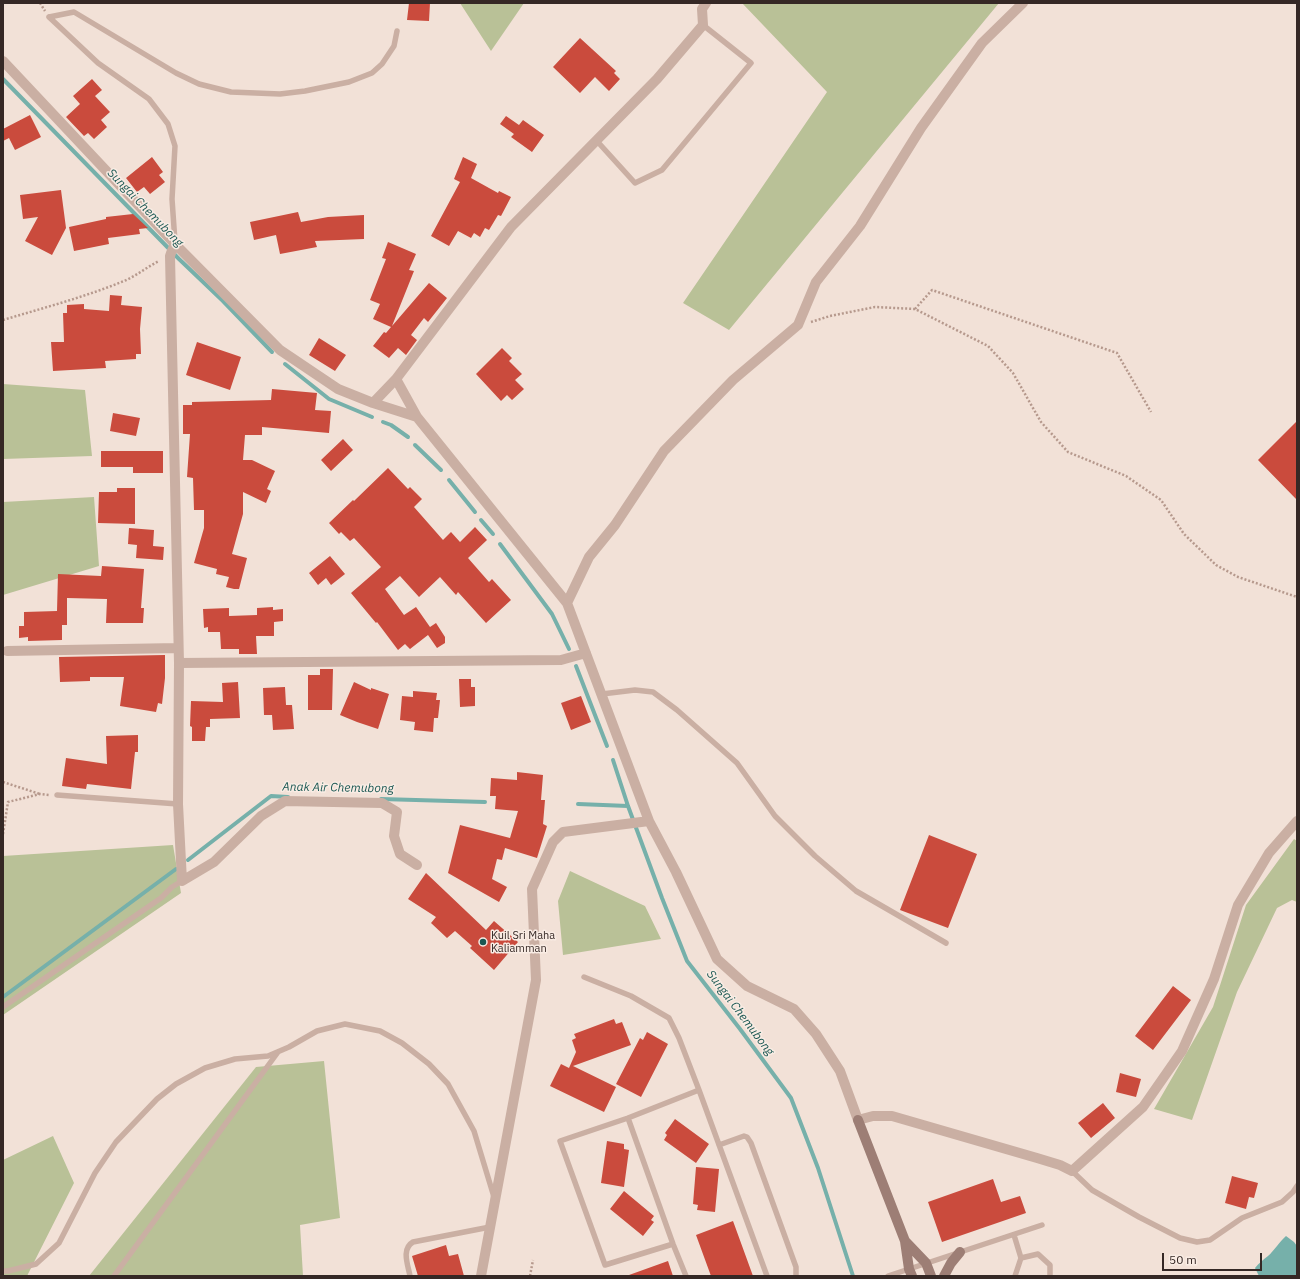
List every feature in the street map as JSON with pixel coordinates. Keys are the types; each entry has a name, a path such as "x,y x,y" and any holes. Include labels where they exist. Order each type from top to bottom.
{"main road":[{"path":"858,1120 905,1241 908,1272"},
{"path":"905,1241 926,1263 931,1276"},
{"path":"944,1276 951,1263 960,1252"}],"street":[{"path":"373,403 396,379 511,228 657,79 703,25 702,9 706,3"},
{"path":"567,603 589,557 615,526 664,451 733,380 798,325 816,282 860,226 921,128 982,43 1023,3"},
{"path":"3,61 173,250 280,350 338,389 373,403 417,417"},
{"path":"173,250 179,663 178,804 182,881 214,862 261,816 285,801 382,802 396,812 394,836 400,854 417,864"},
{"path":"396,379 417,417 567,603 602,694 647,821 676,872 717,959 747,986 794,1009 803,1019 816,1034 840,1071 858,1120 873,1116 892,1116 1060,1165 1072,1171 1143,1107 1182,1051 1214,979 1238,905 1269,853 1297,821"},
{"path":"7,651 178,648"},
{"path":"179,663 561,660 586,653"},
{"path":"481,1276 536,980 532,888 553,842 563,832 647,821"}],"lane":[{"path":"173,250 172,200 175,146 168,124 149,99 98,63 49,17 74,12 176,73 199,84 230,92 280,94 305,91 349,82 372,73 382,64 394,46 397,31"},
{"path":"596,140 635,183 662,170 751,63 703,25"},
{"path":"602,694 635,690 653,692 677,710 737,763 775,816 815,856 856,892 946,943"},
{"path":"57,795 178,804"},
{"path":"3,1007 161,898 172,887 182,881"},
{"path":"584,977 631,996 669,1018 679,1038 699,1090 767,1276"},
{"path":"3,1271 36,1264 59,1243 95,1173 116,1142 157,1099 176,1084 205,1068 235,1059 268,1056 289,1047 317,1031 345,1024 380,1030 402,1043 429,1064 448,1084 474,1131 495,1202"},
{"path":"114,1276 278,1051"},
{"path":"673,1244 605,1265 560,1141 628,1118 699,1090"},
{"path":"628,1118 686,1276"},
{"path":"719,1145 744,1136 747,1137 751,1143 796,1267 796,1276"},
{"path":"1072,1171 1092,1190 1139,1217 1180,1238 1197,1242 1210,1240 1242,1218 1282,1202 1297,1186"},
{"path":"888,1276 908,1272 926,1263 1042,1225"},
{"path":"410,1276 406,1252 409,1244 490,1227"},
{"path":"1014,1235 1021,1258 1015,1276"},
{"path":"1021,1258 1038,1254 1050,1265 1050,1276"}],"path":[{"path":"3,320 97,291 126,280 173,250"},
{"path":"915,309 932,290 1117,353 1152,412"},
{"path":"798,325 830,316 875,307 915,309 988,346 1013,373 1041,422 1068,452 1126,476 1161,500 1184,534 1216,565 1238,577 1297,597"},
{"path":"3,782 40,794 57,795"},
{"path":"3,834 8,802 40,794"},
{"path":"530,1276 533,1260"}],"green space":[{"path":"460,3 524,3 491,51"},
{"path":"742,3 999,3 729,330 683,303 827,92"},
{"path":"3,384 85,390 92,456 3,459"},
{"path":"94,497 99,566 3,595 3,502"},
{"path":"1294,839 1297,841 1297,902 1292,900 1277,908 1237,992 1192,1120 1154,1109 1213,1007 1246,905"},
{"path":"173,845 181,893 3,1015 3,856"},
{"path":"570,871 645,906 661,939 563,955 558,901"},
{"path":"324,1061 340,1218 300,1225 303,1276 89,1276 256,1067"},
{"path":"53,1136 74,1183 27,1276 3,1276 3,1160"}],"water":[{"path":"1286,1236 1297,1246 1297,1276 1259,1276 1255,1268"}],"building":[{"path":"409,3 430,3 429,21 407,20"},
{"path":"580,38 616,71 614,73 620,79 609,91 595,77 580,93 553,67"},
{"path":"92,79 102,90 95,96 110,112 101,120 107,127 94,139 88,133 84,136 66,117 80,104 73,96"},
{"path":"30,115 41,137 15,150 9,138 3,141 3,129"},
{"path":"506,116 519,125 523,120 544,135 532,152 511,137 514,134 500,124"},
{"path":"152,157 163,172 159,175 165,182 150,194 144,187 137,192 126,178"},
{"path":"463,157 477,164 471,178 498,193 499,191 511,197 501,216 498,215 489,230 485,228 480,237 474,233 471,238 458,231 449,246 431,236 460,182 454,179"},
{"path":"61,190 66,228 52,255 25,241 38,217 23,219 20,195"},
{"path":"298,212 301,222 328,217 364,215 364,239 315,241 317,247 280,254 276,235 254,240 250,222"},
{"path":"133,214 148,228 139,229 140,234 108,238 109,244 74,251 69,227 106,219 106,217"},
{"path":"388,242 416,254 409,270 414,271 392,326 429,283 447,298 428,322 424,318 411,335 417,340 406,355 398,348 389,358 373,346 384,332 386,333 391,327 373,319 380,304 370,300 386,259 382,258"},
{"path":"110,295 122,296 121,305 142,307 140,329 141,354 136,354 136,359 105,361 106,368 53,371 51,342 64,342 63,313 67,313 67,305 84,304 84,309 109,311"},
{"path":"319,338 346,355 335,371 309,355"},
{"path":"197,342 241,357 230,390 186,375"},
{"path":"502,348 512,358 509,361 522,374 515,380 524,389 512,400 507,395 501,401 476,374"},
{"path":"272,389 317,393 315,410 331,411 329,433 262,427 262,435 245,435 243,460 252,460 275,471 267,489 271,491 266,503 243,492 243,514 232,554 247,558 239,589 234,589 226,587 229,577 216,574 217,569 194,563 204,528 204,510 194,510 193,478 187,477 190,434 183,434 183,405 192,405 192,402 271,400"},
{"path":"113,413 140,418 136,436 110,431"},
{"path":"1297,421 1297,500 1258,460"},
{"path":"343,439 353,450 331,471 321,460"},
{"path":"101,451 163,451 163,473 133,473 133,467 101,467"},
{"path":"388,468 408,489 410,487 422,499 414,507 443,540 451,532 460,542 475,527 487,540 468,558 489,582 492,579 511,600 486,623 458,592 456,595 440,577 419,597 400,576 385,589 404,615 416,607 430,627 436,623 445,637 445,643 437,648 428,635 410,649 405,644 398,650 377,622 376,623 351,593 381,567 354,538 350,541 341,532 339,534 329,523"},
{"path":"117,488 135,488 135,524 98,523 99,492 117,492"},
{"path":"129,528 154,530 153,546 164,547 163,560 136,558 137,545 128,544"},
{"path":"330,556 345,574 331,585 326,578 318,585 309,573"},
{"path":"102,566 144,569 141,608 144,608 143,623 106,623 107,599 67,598 67,625 62,625 62,640 28,641 28,637 19,638 19,626 24,626 24,612 57,611 58,574 101,576"},
{"path":"273,607 273,610 283,609 283,621 274,622 274,636 256,636 257,654 239,654 239,649 221,649 220,632 208,632 208,627 204,628 203,609 229,608 229,616 257,615 257,608"},
{"path":"165,655 165,678 162,704 158,703 156,712 120,706 124,677 90,677 90,681 60,682 59,657"},
{"path":"320,669 333,669 332,710 308,710 308,675 320,675"},
{"path":"459,679 471,679 471,687 475,687 475,706 460,707"},
{"path":"238,682 240,718 210,719 210,727 206,727 205,741 192,741 192,727 190,726 191,701 223,702 222,683"},
{"path":"354,682 371,690 371,688 389,694 378,729 340,715"},
{"path":"285,687 286,705 292,705 294,729 273,730 272,715 264,715 263,688"},
{"path":"413,691 437,693 436,700 440,700 438,718 434,718 433,732 414,730 415,722 400,720 402,696 413,697"},
{"path":"581,696 591,722 571,730 561,703"},
{"path":"138,735 138,752 135,752 131,789 87,784 86,789 62,786 66,758 107,764 106,736"},
{"path":"517,772 543,775 541,800 545,800 543,824 547,826 537,858 505,848 502,860 497,859 492,879 507,887 499,902 448,873 460,825 510,838 518,811 495,809 496,796 490,796 491,778 517,780"},
{"path":"929,835 977,854 948,928 900,910"},
{"path":"426,873 486,930 494,921 518,942 494,970 470,948 472,946 455,931 447,938 431,923 436,917 408,899"},
{"path":"1173,986 1191,1000 1153,1050 1135,1036"},
{"path":"614,1019 616,1024 622,1022 631,1045 573,1066 616,1087 604,1112 550,1086 561,1064 569,1068 576,1052 572,1040 576,1038 574,1034"},
{"path":"647,1032 668,1044 641,1097 616,1084 640,1038 643,1040"},
{"path":"1120,1073 1141,1079 1136,1097 1116,1092"},
{"path":"1103,1103 1115,1118 1091,1138 1078,1123"},
{"path":"675,1119 709,1144 696,1163 664,1140 667,1135 665,1133"},
{"path":"607,1141 624,1144 624,1149 629,1150 624,1187 601,1183"},
{"path":"696,1167 719,1169 715,1212 697,1210 698,1205 693,1204"},
{"path":"1232,1176 1258,1183 1254,1198 1249,1197 1246,1209 1225,1203"},
{"path":"993,1179 1001,1202 1020,1196 1026,1213 942,1242 928,1202"},
{"path":"624,1191 654,1216 651,1220 654,1222 643,1236 610,1209"},
{"path":"733,1221 753,1276 711,1276 696,1235"},
{"path":"446,1245 449,1256 458,1254 464,1276 418,1276 412,1256"},
{"path":"668,1261 673,1276 629,1276 629,1275"}],"waterway":[{"name":"Sungai Chemubong","path":"3,79 272,352"},
{"name":"Sungai Chemubong","path":"285,364 329,399 372,417"},
{"name":"Sungai Chemubong","path":"383,422 391,425 408,437"},
{"name":"Sungai Chemubong","path":"415,445 441,470"},
{"name":"Sungai Chemubong","path":"449,480 475,512"},
{"name":"Sungai Chemubong","path":"481,520 493,534"},
{"name":"Sungai Chemubong","path":"500,544 552,614 569,649"},
{"name":"Sungai Chemubong","path":"576,666 607,746"},
{"name":"Sungai Chemubong","path":"613,760 628,806 687,961 791,1098 818,1168 853,1276"},
{"name":"Anak Air Chemubong","path":"188,860 271,796 288,797"},
{"name":"Anak Air Chemubong","path":"381,799 485,802"},
{"name":"Anak Air Chemubong","path":"578,804 628,806"},
{"name":"Anak Air Chemubong","path":"3,997 176,869"}],"place":[{"name":"Kuil Sri Maha Kaliamman","path":"483,942"}]}
